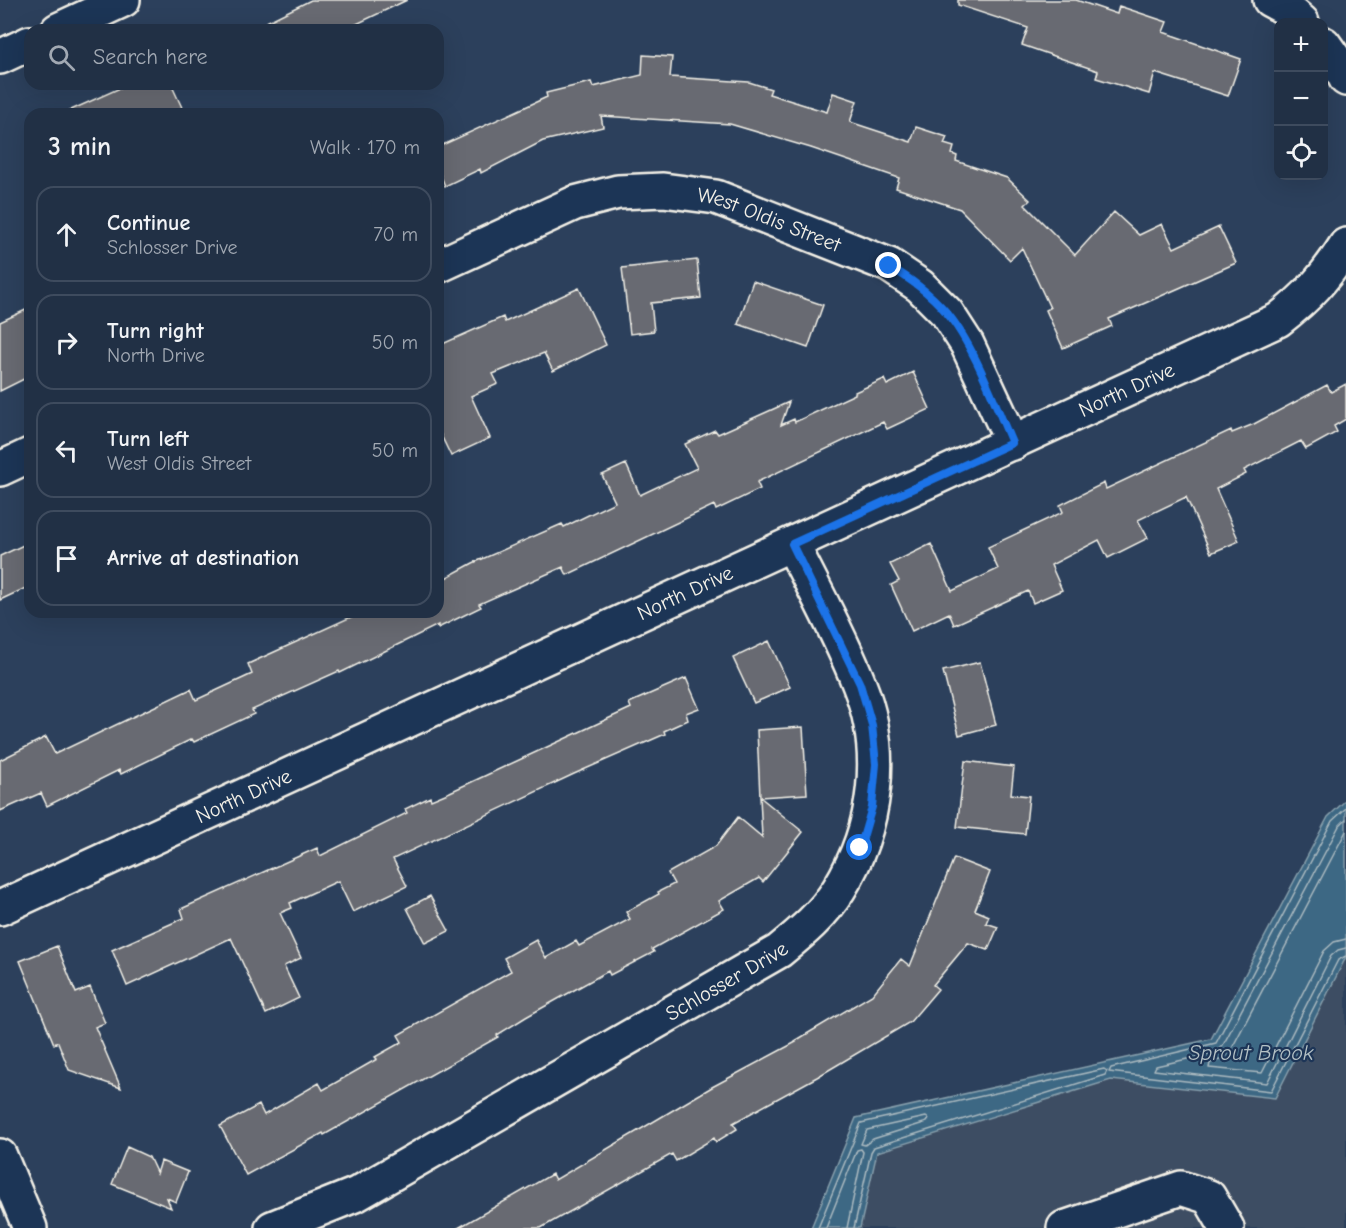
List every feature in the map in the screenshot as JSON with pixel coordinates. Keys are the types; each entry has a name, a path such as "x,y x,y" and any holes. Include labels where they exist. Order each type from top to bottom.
{"street":[{"path":"71,24 123,0"},
{"path":"1270,0 1287,9 1297,18"},
{"path":"0,57 24,46"},
{"path":"1328,50 1340,65 1346,79"},
{"name":"West Oldis Street","path":"444,263 575,203 618,192 663,190 716,197 889,266 920,286 947,313 967,344 1012,443"},
{"name":"North Drive","path":"0,908 1278,320 1306,298 1330,272 1346,245"},
{"path":"0,469 24,458"},
{"name":"Schlosser Drive","path":"272,1228 357,1194 779,951 809,926 839,890 860,848 872,807 876,764 872,725 860,684 792,544"},
{"path":"0,1156 30,1228"},
{"path":"1064,1228 1181,1188 1209,1197 1227,1228"}],"shaded area":[{"path":"1346,957 1346,1228 860,1228 877,1152 1111,1080 1275,1098"}],"water":[{"name":"Sprout Brook","path":"1346,800 1346,957 1275,1098 1111,1080 877,1152 860,1228 811,1228 856,1118 1211,1039 1328,817"}],"building":[{"path":"311,0 407,0 357,24 262,24"},
{"path":"958,0 1076,0 1117,14 1119,6 1167,22 1163,32 1241,59 1228,96 1155,73 1149,94 1096,78 1098,71 1022,45 1028,28 958,5"},
{"path":"643,55 672,57 670,77 749,82 771,89 769,94 827,112 833,93 857,101 850,122 911,142 916,127 947,137 944,144 954,147 952,154 957,156 956,161 1007,178 1030,200 1025,205 1075,255 1114,212 1139,235 1162,224 1174,248 1219,227 1236,263 1109,319 1112,326 1063,348 1046,310 1050,308 1022,248 1010,260 960,209 896,188 899,178 730,124 601,116 603,127 543,141 481,173 480,169 445,186 444,144 547,97 546,93 591,82 593,87 642,75"},
{"path":"116,90 174,90 182,108 75,108"},
{"path":"697,260 701,298 651,303 654,331 630,334 622,268"},
{"path":"753,281 823,305 808,348 738,324"},
{"path":"579,288 606,345 553,371 544,353 493,374 498,384 471,396 490,438 451,456 444,441 444,343 503,317 505,322"},
{"path":"24,311 24,379 0,391 0,322"},
{"path":"913,372 930,409 887,429 883,422 757,482 760,489 716,510 714,505 567,575 563,567 479,604 481,607 438,628 438,625 340,673 339,671 252,710 254,714 194,742 192,739 121,774 119,770 47,806 41,793 0,811 0,760 46,737 55,754 191,689 196,700 252,674 248,664 349,618 444,618 444,579 473,563 562,524 564,527 615,502 602,475 626,464 640,495 697,468 685,444 715,430 718,434 789,402 781,425 794,419 795,422 884,379 887,385"},
{"path":"1346,384 1346,419 1334,426 1337,432 1306,449 1301,441 1244,470 1246,474 1216,489 1239,541 1211,553 1186,497 1138,520 1148,538 1108,558 1099,540 1051,565 1062,590 1033,603 1028,591 954,625 949,613 912,631 891,585 899,581 890,564 931,544 952,591 998,569 988,547 1063,512 1060,505 1104,483 1106,489 1231,430 1232,433 1254,424 1327,385 1331,392"},
{"path":"24,545 24,589 0,600 0,556"},
{"path":"769,641 790,687 754,703 733,658"},
{"path":"980,662 996,725 959,735 943,671"},
{"path":"686,678 699,708 686,713 688,720 664,731 665,734 393,859 407,886 353,912 338,881 290,903 292,908 280,913 301,958 284,966 299,998 266,1014 231,938 127,986 112,950 184,918 181,909 317,848 320,856 407,813 405,809 430,797 431,800 450,792 631,708 629,703"},
{"path":"803,727 807,794 760,797 757,730"},
{"path":"965,761 1014,767 1011,794 1029,796 1025,834 957,827"},
{"path":"760,797 803,832 763,882 759,878 719,901 724,909 652,949 654,952 610,975 608,971 526,1017 497,1035 498,1037 324,1135 323,1133 246,1175 220,1126 259,1105 264,1115 319,1083 323,1090 377,1059 375,1057 402,1042 398,1035 511,971 504,958 536,940 546,958 576,941 579,946 630,919 626,912 674,884 668,873 716,846 738,817 762,837"},
{"path":"954,858 990,872 975,910 989,916 986,923 998,927 988,950 968,943 933,985 938,989 910,1022 733,1123 737,1129 716,1142 714,1138 676,1161 672,1154 541,1228 458,1228 552,1174 555,1180 712,1087 796,1042 872,995 901,959 910,966"},
{"path":"430,896 449,931 425,943 407,908"},
{"path":"57,946 76,993 90,987 105,1023 95,1027 121,1088 69,1070 58,1042 54,1044 20,961"},
{"path":"127,1147 149,1157 157,1174 161,1161 188,1172 176,1202 167,1198 171,1208 112,1184"}],"route":[{"path":"860,848 872,807 876,764 872,725 860,684 792,544 1012,443 967,344 947,313 920,286 889,266"}]}
